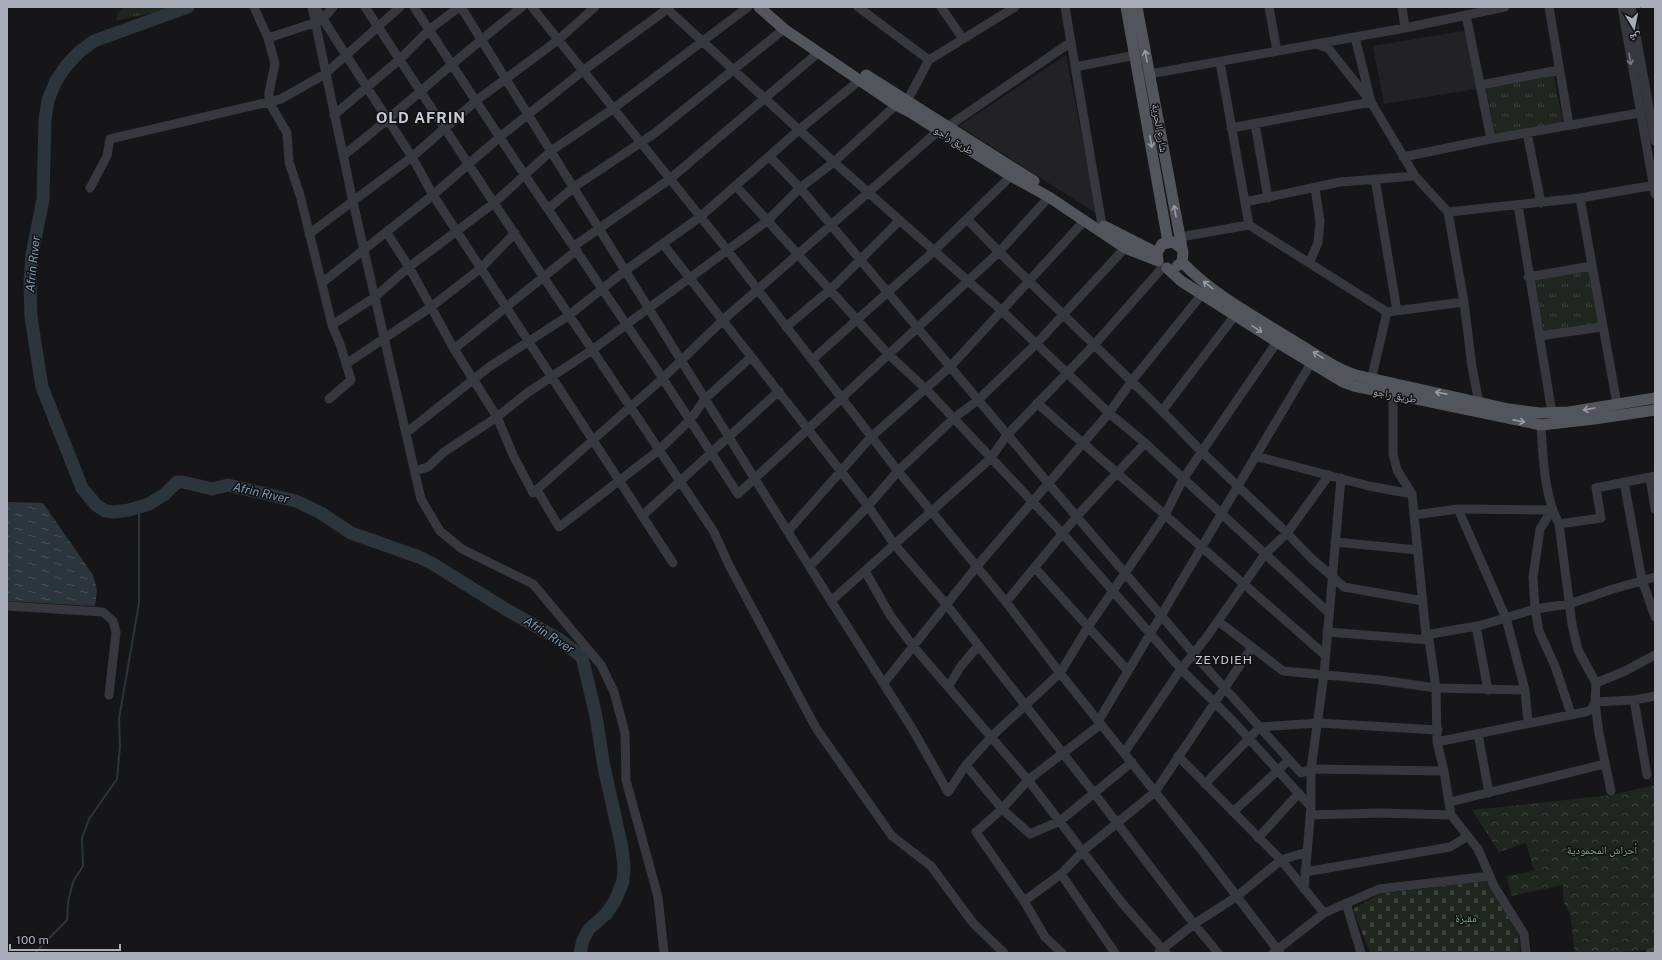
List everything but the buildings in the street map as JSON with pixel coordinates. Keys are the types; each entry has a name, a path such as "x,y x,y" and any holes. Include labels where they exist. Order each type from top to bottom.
{"main road":[{"name":"طريق راجو","path":"759,7 784,29 896,105 943,129 1102,225 1161,262 1181,281 1343,382 1370,384 1479,401 1509,409 1552,413 1569,412 1655,398"},
{"name":"طريق راجو","path":"768,7 795,29 907,101 943,129 1011,176 1049,197 1125,248 1161,262"},
{"name":"شارع الحرية","path":"1126,7 1136,27 1150,74 1153,120 1168,242"},
{"name":"شارع الحرية","path":"1137,7 1136,55 1153,120 1182,250"},
{"path":"1168,242 1177,244 1182,250 1182,262 1175,268 1161,262 1159,247 1168,242"},
{"name":"طريق راجو","path":"1182,262 1215,291 1250,314 1346,372 1393,395 1541,425 1655,410"}],"street":[{"path":"255,7 268,38 275,64 269,93 269,102 288,133 289,162 300,195 332,325 351,380 329,398"},
{"path":"312,7 314,23 344,154 353,202 421,499 440,530 462,549 534,584 601,665 614,692 625,733 626,780 658,897 664,953"},
{"path":"315,7 347,54 412,157 433,195 672,563"},
{"path":"268,38 323,19 334,7"},
{"path":"365,7 444,129 515,233 568,316 714,532 729,565 816,728 892,836 932,866 973,923 1004,953"},
{"path":"90,188 107,156 110,138 281,99 325,74 400,7"},
{"path":"414,7 501,136 524,174 549,208 627,324 738,494 999,252 1049,197"},
{"path":"334,115 399,60 429,30 460,7 529,114 626,270 648,309 682,360 831,601 914,730 948,792 966,765 992,736 1060,673 1088,627 1165,515 1183,479 1277,342"},
{"path":"344,154 420,92 452,62 481,38 522,7"},
{"path":"532,7 728,251 898,471 1006,602 1060,673 1132,762 1236,897 1276,952 1324,912 1379,889 1490,876"},
{"path":"309,234 412,157 477,100 558,40 596,7"},
{"path":"332,325 375,297 409,267 494,203 524,174 551,151 614,108 748,7"},
{"path":"858,7 929,60"},
{"path":"941,7 963,39"},
{"path":"907,101 929,60 1015,7"},
{"path":"1065,7 1102,225"},
{"path":"1269,7 1277,51"},
{"path":"1402,7 1406,28"},
{"path":"1150,74 1406,28 1466,15 1475,10 1505,7"},
{"path":"1549,7 1569,125"},
{"path":"1448,212 1518,206 1654,188 1639,113 1622,7"},
{"path":"1631,7 1655,141"},
{"path":"322,282 364,251 469,165 501,136 584,70 668,8 834,162 1002,311 1067,371 1109,413 1145,443 1329,613"},
{"path":"1466,15 1491,139"},
{"path":"549,208 574,187 655,133 784,29"},
{"path":"1356,37 1371,102"},
{"path":"386,233 409,267 454,349 497,417 513,455 533,493 662,379 722,321 832,226 861,198 943,129 1071,42"},
{"path":"1316,44 1328,48 1371,102 1415,176 1448,212 1464,302 1472,367 1481,413"},
{"path":"454,349 543,278 599,227 670,179 819,52"},
{"path":"1075,67 1136,55"},
{"path":"1220,62 1249,225"},
{"path":"1480,85 1559,70"},
{"path":"406,433 489,367 568,316 626,270 700,217 800,129 860,80"},
{"path":"1231,128 1371,102"},
{"path":"415,471 428,467 444,452 497,417 527,393 592,350 688,278 728,251 767,221 800,188 834,162 896,105"},
{"path":"1403,157 1491,139 1639,113"},
{"path":"1256,124 1268,198"},
{"path":"1643,133 1654,131"},
{"path":"1527,133 1542,202"},
{"path":"769,156 800,188 1161,616 1301,773 1311,769 1444,772"},
{"path":"813,360 934,251 1011,176"},
{"path":"1245,202 1340,182 1415,176"},
{"path":"1375,179 1397,311"},
{"path":"736,186 831,289 857,321 888,354 926,389 990,459 1063,534 1151,632 1181,669 1250,739 1299,793 1311,811"},
{"path":"1309,263 1318,243 1320,222 1315,188"},
{"path":"1580,198 1616,404"},
{"path":"1518,206 1528,277 1552,413"},
{"path":"967,219 1202,452 1332,577 1344,587 1423,601"},
{"path":"786,326 831,289 861,261 900,220"},
{"path":"788,531 871,437 950,367 1084,221"},
{"path":"1180,237 1249,225 1387,312 1464,302"},
{"path":"346,364 431,307 481,268 515,233"},
{"path":"663,244 688,278 808,428 868,506 894,544 946,604 1218,953"},
{"path":"810,566 868,506 898,471 954,418 978,400 1036,344 1125,248"},
{"path":"831,601 990,459 1007,435 1067,371 1094,345 1161,262"},
{"path":"1528,277 1592,266"},
{"path":"884,683 976,566 1082,442 1109,413 1131,382 1202,294"},
{"path":"1370,384 1387,312"},
{"path":"1162,411 1236,314"},
{"path":"1539,336 1602,327"},
{"path":"537,490 559,527 618,479 659,450 690,420 705,399 751,357"},
{"path":"1062,953 1045,938 1024,901 976,832 1002,809 1028,780 1063,754 1100,722 1128,671 1237,485 1311,363"},
{"path":"642,516 779,391"},
{"path":"1393,395 1392,454 1397,470 1412,494 1427,637 1436,688 1438,730 1437,742 1450,802 1451,815 1478,849 1490,876 1524,934 1526,953"},
{"path":"1037,403 1118,472 1201,548 1325,655"},
{"path":"1541,425 1543,456 1552,510 1559,524 1569,604 1578,650 1596,683 1595,702 1611,791"},
{"path":"1006,602 1077,516 1145,443"},
{"path":"1255,456 1412,494"},
{"path":"1124,753 1181,669 1194,654 1265,554 1287,533 1329,475"},
{"path":"1559,524 1601,518 1596,488 1652,476 1655,509"},
{"path":"1304,889 1311,811 1311,769 1319,723 1341,478"},
{"path":"1624,482 1642,580 1655,616"},
{"path":"1414,515 1458,509 1552,510"},
{"path":"1458,509 1506,618 1525,690 1528,723"},
{"path":"1552,510 1540,529 1533,577 1535,609 1538,631 1555,666 1571,714"},
{"path":"1335,542 1418,550"},
{"path":"1035,568 1128,671"},
{"path":"865,571 890,615 913,646 992,736 1028,780 1084,850 1122,903 1162,951 1194,924 1236,897 1281,860 1307,852"},
{"path":"1327,632 1427,637 1476,626 1535,609 1569,604 1655,577"},
{"path":"7,606 103,612 113,621 116,632 109,695"},
{"path":"1218,621 1283,671 1324,674 1436,688 1525,690"},
{"path":"1476,626 1488,690"},
{"path":"948,687 961,666 978,646"},
{"path":"1024,901 1061,874 1084,850 1155,792 1252,647"},
{"path":"1596,683 1625,671 1655,655"},
{"path":"1595,702 1634,700 1655,696"},
{"path":"1634,700 1647,775"},
{"path":"1437,742 1591,710 1595,702"},
{"path":"1206,784 1260,727 1319,723 1438,730"},
{"path":"1478,734 1489,793"},
{"path":"1178,756 1281,860 1324,912"},
{"path":"1233,812 1289,760"},
{"path":"966,765 1002,809 1030,834 1060,821 1132,762"},
{"path":"1450,802 1605,764"},
{"path":"1258,838 1299,793"},
{"path":"1311,811 1451,815"},
{"path":"1305,872 1450,847 1468,836"},
{"path":"1061,874 1115,953"},
{"path":"1346,903 1361,953"},
{"path":"1650,953 1655,952"}],"shaded area":[{"path":"1469,30 1477,89 1384,104 1373,46"},
{"path":"1066,55 1097,214 959,126"}],"green space":[{"path":"125,7 178,7 116,21 118,13"},
{"path":"1553,73 1564,127 1496,141 1486,87"},
{"path":"1591,267 1601,326 1539,335 1529,277"},
{"name":"أحراش المحمودية","path":"1655,785 1655,949 1613,953 1575,953 1570,914 1563,901 1563,885 1511,896 1507,876 1534,871 1526,843 1499,852 1472,810 1612,795"},
{"name":"مقبرة","path":"1486,881 1519,936 1520,953 1370,953 1353,909 1380,894"}],"water":[{"path":"7,502 43,503 93,575 97,590 95,606 7,601"}],"waterway":[{"name":"Afrin Rıver","path":"188,7 94,41 79,52 66,66 56,81 48,100 45,120 43,199 32,255 30,282 31,317 42,387 82,488 96,505 105,511 114,512 129,510 149,504 165,494 177,482 212,489 228,485 296,501 321,513 351,533 419,557 433,564 507,610 560,640 582,657 596,716 604,767 622,848 624,867 623,881 615,901 606,914 589,929 583,940 580,953"},
{"path":"35,953 67,920 68,902 73,882 83,866 82,838 89,819 117,779 120,746 119,719 139,603 139,507"}],"district":[{"name":"OLD AFRIN","path":"421,117"},
{"name":"ZEYDIEH","path":"1224,660"}]}
